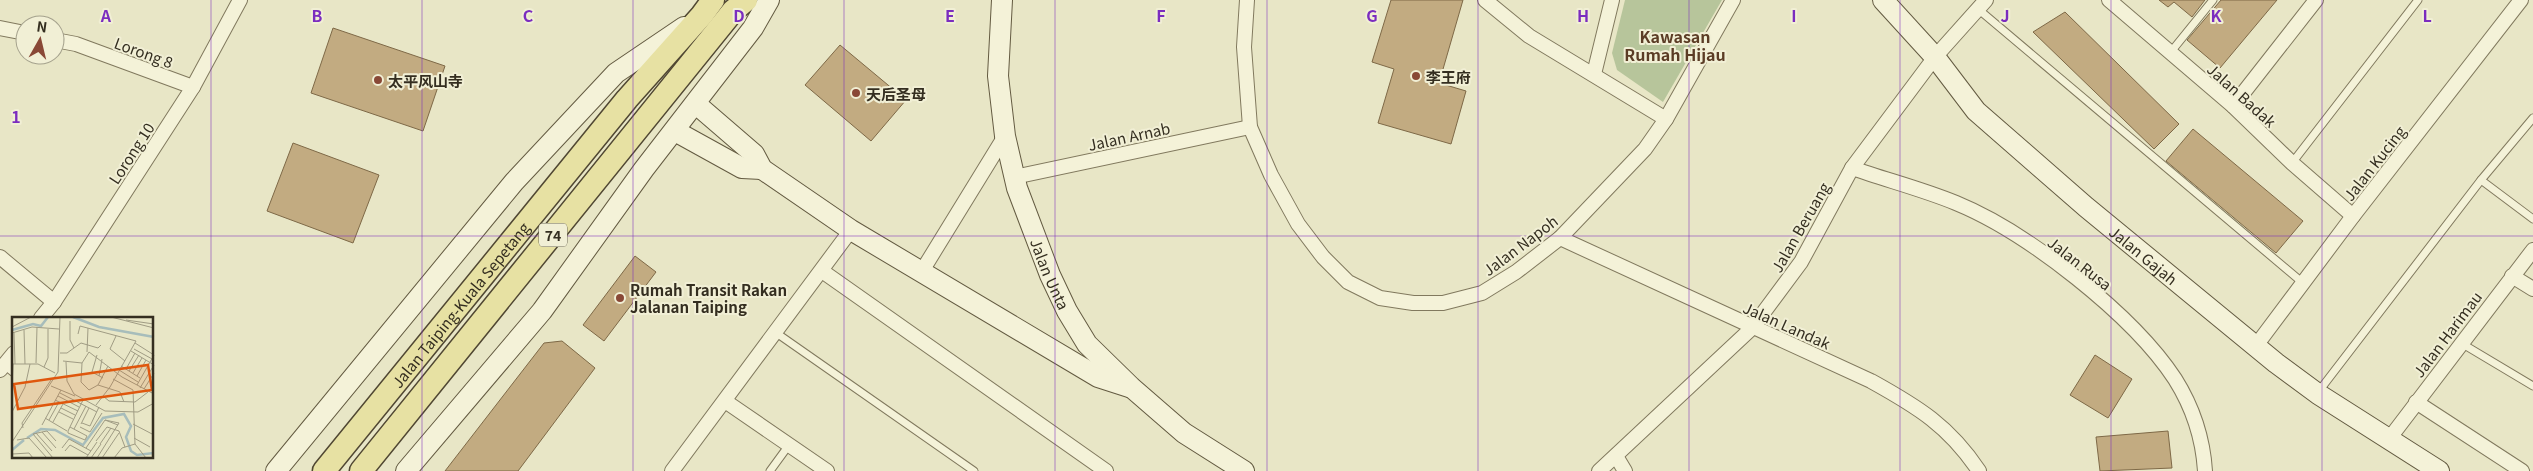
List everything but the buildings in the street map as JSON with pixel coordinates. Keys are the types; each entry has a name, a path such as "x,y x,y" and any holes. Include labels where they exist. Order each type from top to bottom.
{"main road":[{"name":"Jalan Taiping-Kuala Sepetang","path":"361,471 727,19 746,0"},
{"path":"406,471 542,311 753,28 769,0"},
{"name":"Jalan Unta","path":"1002,0 998,76 1005,136 1014,176 1050,275 1067,311 1087,344 1131,387 1184,433 1239,470"},
{"name":"Jalan Gajah","path":"1883,0 1935,57 1976,111 2015,147 2255,347 2318,394 2439,471"},
{"name":"Jalan Taiping-Kuala Sepetang","path":"324,471 627,99 708,8"},
{"path":"276,471 514,182 616,73 708,8"},
{"path":"696,104 754,154 762,169 851,230 1098,377 1131,387"},
{"path":"675,131 742,168 762,169"},
{"path":"1026,333 1065,342 1087,344"}],"street":[{"name":"Lorong 10","path":"42,317 54,302 193,87 240,0"},
{"name":"Jalan Napoh","path":"1247,0 1244,48 1250,127 1271,175 1298,224 1323,257 1348,282 1380,298 1413,304 1443,303 1482,294 1516,272 1560,238 1645,149 1666,119 1733,0"},
{"path":"1485,0 1529,36 1666,119"},
{"path":"1594,74 1612,0"},
{"name":"Jalan Badak","path":"2109,0 2233,106 2292,163 2353,216"},
{"path":"2233,106 2316,0"},
{"name":"Jalan Kucing","path":"2255,347 2353,216 2521,0"},
{"name":"Jalan Beruang","path":"1599,471 1752,328 1770,307 1802,262 1852,168 1935,57 1982,4"},
{"path":"0,28 15,31"},
{"name":"Lorong 8","path":"65,42 76,44 193,87"},
{"name":"Jalan Arnab","path":"1014,176 1250,127"},
{"path":"922,272 1005,136"},
{"name":"Jalan Rusa","path":"1852,168 1956,203 2019,237 2088,289 2137,331 2175,379 2194,416 2205,471"},
{"path":"672,471 851,230"},
{"name":"Jalan Landak","path":"1560,238 1752,328 1871,381 1918,406 1942,427 1980,471"},
{"name":"Jalan Harimau","path":"2389,439 2460,343 2533,250"},
{"path":"0,257 54,302"},
{"path":"822,271 1106,471"},
{"path":"2512,276 2533,289"},
{"path":"6,369 12,356"},
{"path":"725,401 827,471"},
{"path":"2416,402 2522,471"},
{"path":"1616,456 1625,471"}],"lane":[{"path":"2170,53 2213,0"},
{"path":"2292,163 2418,0"},
{"path":"1982,4 2303,284"},
{"path":"2318,394 2481,180 2533,118"},
{"path":"2481,180 2533,219"},
{"path":"775,332 974,471"},
{"path":"2460,343 2533,386"},
{"path":"770,471 789,445"}],"green space":[{"path":"1625,0 1722,0 1663,102 1617,70 1612,53"}],"place":[{"name":"李王府","path":"1416,76"},
{"name":"太平风山寺","path":"378,80"},
{"name":"天后圣母","path":"856,93"},
{"name":"Rumah Transit Rakan Jalanan Taiping","path":"620,298"}],"district":[{"name":"Kawasan Rumah Hijau","path":"1675,45"}]}
